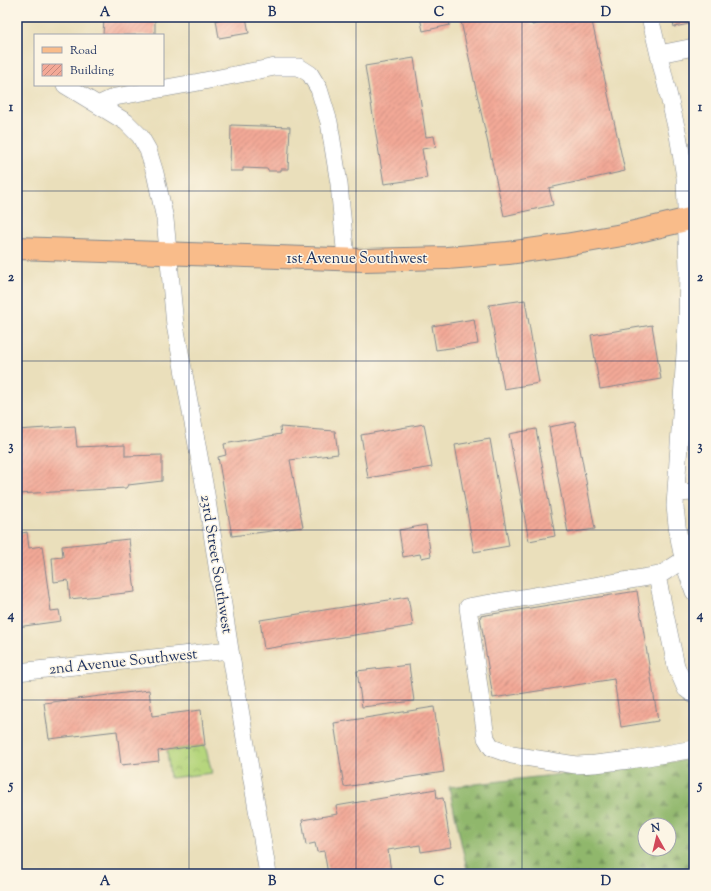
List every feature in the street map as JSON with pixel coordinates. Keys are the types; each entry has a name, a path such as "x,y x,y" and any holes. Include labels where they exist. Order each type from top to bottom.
{"main road":[{"name":"1st Avenue Southwest","path":"17,248 346,260 447,258 508,253 565,245 622,235 690,219"}],"street":[{"path":"650,17 678,135 690,219 688,269 690,338 675,506 677,531 683,560 694,592"},
{"path":"659,54 694,47"},
{"path":"98,105 116,97 275,67 299,67 310,74 320,89 329,122 339,184 346,260"},
{"name":"23rd Street Southwest","path":"67,86 126,122 140,136 148,150 156,173 165,219 175,325 206,494 230,650 268,874"},
{"path":"676,493 694,492"},
{"path":"683,560 657,576 468,608 486,738 492,748 512,755 576,765 630,760 694,749"},
{"path":"657,576 676,666 686,689 694,694"},
{"name":"2nd Avenue Southwest","path":"17,672 230,650"}],"green space":[{"path":"205,745 212,773 170,778 167,750"},
{"path":"694,759 694,874 468,874 449,787"}],"building":[{"path":"104,17 155,17 155,34 103,34"},
{"path":"246,17 249,33 219,38 216,20"},
{"path":"420,17 448,17 450,25 423,31"},
{"path":"460,17 530,17 532,25 570,17 591,17 625,171 549,188 553,205 504,216"},
{"path":"672,17 694,17 694,23 674,27"},
{"path":"414,58 426,137 434,136 436,147 422,149 427,178 384,184 365,66"},
{"path":"231,125 290,127 288,169 281,169 281,171 268,171 268,169 243,168 243,171 230,171"},
{"path":"525,300 539,383 504,389 489,305"},
{"path":"474,319 478,344 436,350 432,326"},
{"path":"652,325 661,379 600,389 591,335"},
{"path":"575,422 595,529 568,533 549,427"},
{"path":"424,424 432,467 368,478 361,435"},
{"path":"75,426 77,447 125,445 125,456 162,455 162,481 128,485 126,488 17,494 17,430"},
{"path":"280,427 335,431 338,454 290,460 303,527 232,536 218,457 226,455 224,444 281,434"},
{"path":"536,429 555,536 529,541 509,434"},
{"path":"490,439 509,546 474,552 455,445"},
{"path":"426,525 431,556 421,558 420,554 403,557 399,530"},
{"path":"27,532 29,548 42,546 51,611 59,610 61,621 17,627 17,534"},
{"path":"129,539 135,592 70,599 68,580 54,582 52,558 63,557 62,546"},
{"path":"637,591 658,721 621,727 614,679 493,698 480,616"},
{"path":"408,597 413,626 264,649 260,620"},
{"path":"409,665 414,701 362,707 357,671"},
{"path":"149,690 152,716 201,710 205,745 158,751 159,761 121,765 117,731 49,739 44,703"},
{"path":"434,707 444,772 344,787 334,723"},
{"path":"436,789 437,799 443,798 451,847 421,852 420,845 388,850 391,872 379,874 328,874 324,851 317,852 315,843 306,845 302,820 338,814 336,806"}]}
